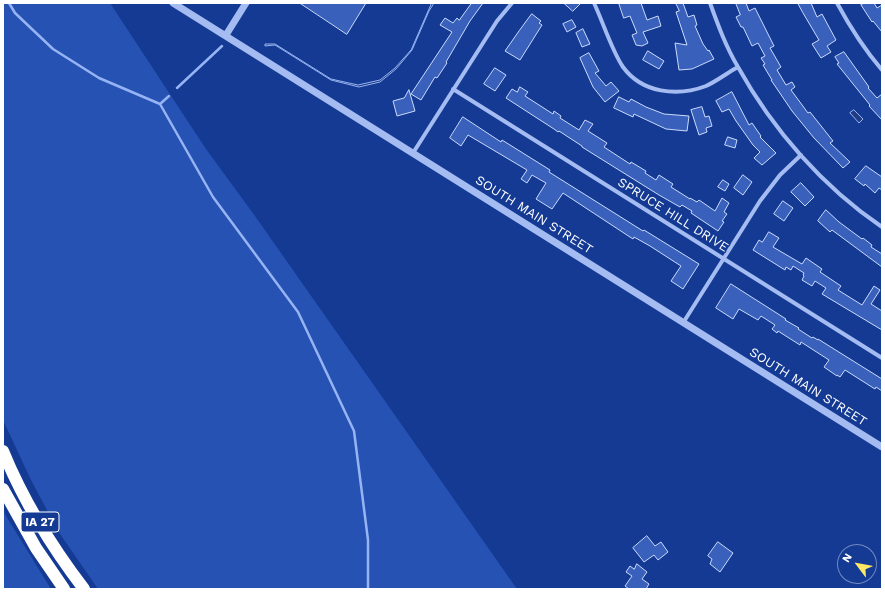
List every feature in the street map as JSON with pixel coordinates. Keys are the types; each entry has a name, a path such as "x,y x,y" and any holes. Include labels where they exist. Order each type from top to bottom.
{"highway":[{"name":"IA 27","path":"3,451 33,511 67,566 84,589"},
{"name":"IA 27","path":"3,489 36,548 64,589"}],"street":[{"name":"SOUTH MAIN STREET","path":"173,3 882,447"},
{"path":"226,35 246,3"},
{"path":"413,153 497,21 512,3"},
{"path":"594,3 619,60 631,75 647,86 669,92 693,90 707,85 738,67"},
{"path":"710,3 738,67 783,134 819,175 858,210 882,227"},
{"path":"837,3 864,48 882,70"},
{"name":"SPRUCE HILL DRIVE","path":"454,89 882,358"},
{"path":"684,323 771,186 791,163 801,155"}],"shaded area":[{"path":"3,3 110,3 206,149 255,216 517,589 98,589 58,531 30,478 3,420"},
{"path":"432,3 434,3 412,50 396,69 380,82 359,87 331,80 275,45 265,46 265,44 275,44 331,79 358,85 380,80 395,68 411,50"},
{"path":"854,110 863,119 859,123 850,113"},
{"path":"3,509 6,516 51,589 3,589"}],"building":[{"path":"300,3 366,3 347,34"},
{"path":"472,3 483,3 470,21 446,62 447,63 437,78 435,77 421,100 411,94 452,32 440,25 445,18 453,23 457,18 459,20"},
{"path":"564,3 581,3 573,11"},
{"path":"619,3 641,3 647,20 658,16 661,26 643,32 648,43 642,46 636,45 632,35 637,33 630,16 624,18"},
{"path":"676,3 683,3 688,17 694,15 697,25 695,26 703,44 708,51 709,50 714,59 692,69 679,70 675,43 687,45 676,12 679,11"},
{"path":"736,3 746,3 749,11 755,8 774,46 770,48 781,67 777,70 786,85 792,82 795,87 791,90 808,113 810,112 833,141 830,143 850,162 843,168 814,138 792,111 771,80 763,65 765,64 761,58 765,56 758,43 752,46 743,27 741,27 736,17 740,15"},
{"path":"798,3 811,3 817,17 822,14 836,40 827,46 831,52 821,58 812,44 819,40"},
{"path":"865,3 874,3 877,8 882,5 882,32 873,21 872,22 861,5"},
{"path":"532,14 541,21 539,23 542,25 520,60 505,51"},
{"path":"572,20 576,27 567,32 563,24"},
{"path":"583,29 590,44 582,47 576,33"},
{"path":"648,51 664,61 659,69 643,60"},
{"path":"844,52 869,87 868,88 877,98 882,94 882,120 869,106 870,105 837,64 839,63 835,57"},
{"path":"589,53 599,71 595,73 606,86 611,82 619,91 605,102 593,87 580,58"},
{"path":"495,68 506,75 495,91 484,84"},
{"path":"520,87 528,92 525,96 553,114 554,111 561,116 560,118 579,130 585,120 593,124 588,131 607,143 604,147 630,164 631,162 646,171 645,173 656,180 659,175 673,184 671,187 690,199 697,202 699,200 715,211 722,198 729,203 724,212 727,214 722,221 724,222 718,231 691,213 692,211 682,205 680,207 659,195 506,98 512,89 517,92"},
{"path":"409,90 415,111 397,116 393,101 404,98"},
{"path":"732,92 749,125 752,123 761,136 760,137 776,153 762,165 754,158 760,152 753,145 729,109 722,112 716,101"},
{"path":"619,97 629,102 631,99 664,114 689,116 687,131 666,129 634,114 633,117 614,108"},
{"path":"702,107 705,117 709,116 712,126 706,128 707,132 699,135 691,110"},
{"path":"463,117 501,142 502,140 550,170 549,172 643,231 644,230 699,264 683,289 671,281 681,266 634,237 633,239 563,193 552,209 536,199 546,183 532,175 527,183 521,179 527,170 468,135 461,146 450,138"},
{"path":"728,137 737,140 735,148 725,145"},
{"path":"866,166 882,177 882,190 879,188 875,193 865,184 864,186 855,179"},
{"path":"743,175 752,182 743,195 734,188"},
{"path":"723,180 729,184 725,191 718,187"},
{"path":"801,183 814,197 805,206 791,192"},
{"path":"783,201 793,208 784,221 774,214"},
{"path":"826,210 839,222 862,239 863,238 872,245 871,247 882,254 882,267 832,230 830,232 818,221"},
{"path":"769,232 779,238 773,247 802,264 806,258 822,269 820,272 841,286 838,290 862,305 874,286 880,290 871,304 882,311 882,330 822,294 826,288 815,281 812,286 802,280 804,273 793,266 791,270 786,267 785,270 753,250 759,240 762,242"},
{"path":"731,284 786,319 785,320 812,338 818,339 882,379 882,391 876,387 875,389 845,370 840,377 837,376 824,367 829,360 801,342 800,345 778,331 777,333 772,329 775,325 761,316 758,320 739,309 733,319 716,308"},
{"path":"647,536 655,546 661,542 668,552 658,560 654,555 644,562 633,548"},
{"path":"718,542 733,553 720,572 710,564 712,559 708,556"},
{"path":"637,564 647,572 642,579 649,584 646,589 629,589 625,586 632,576 626,572 630,566 634,569"}],"waterway":[{"path":"9,3 15,13 53,49 99,78 160,104 213,197 298,312 354,431 368,540 368,589"},
{"path":"177,88 222,46"},
{"path":"160,104 169,96"}]}
